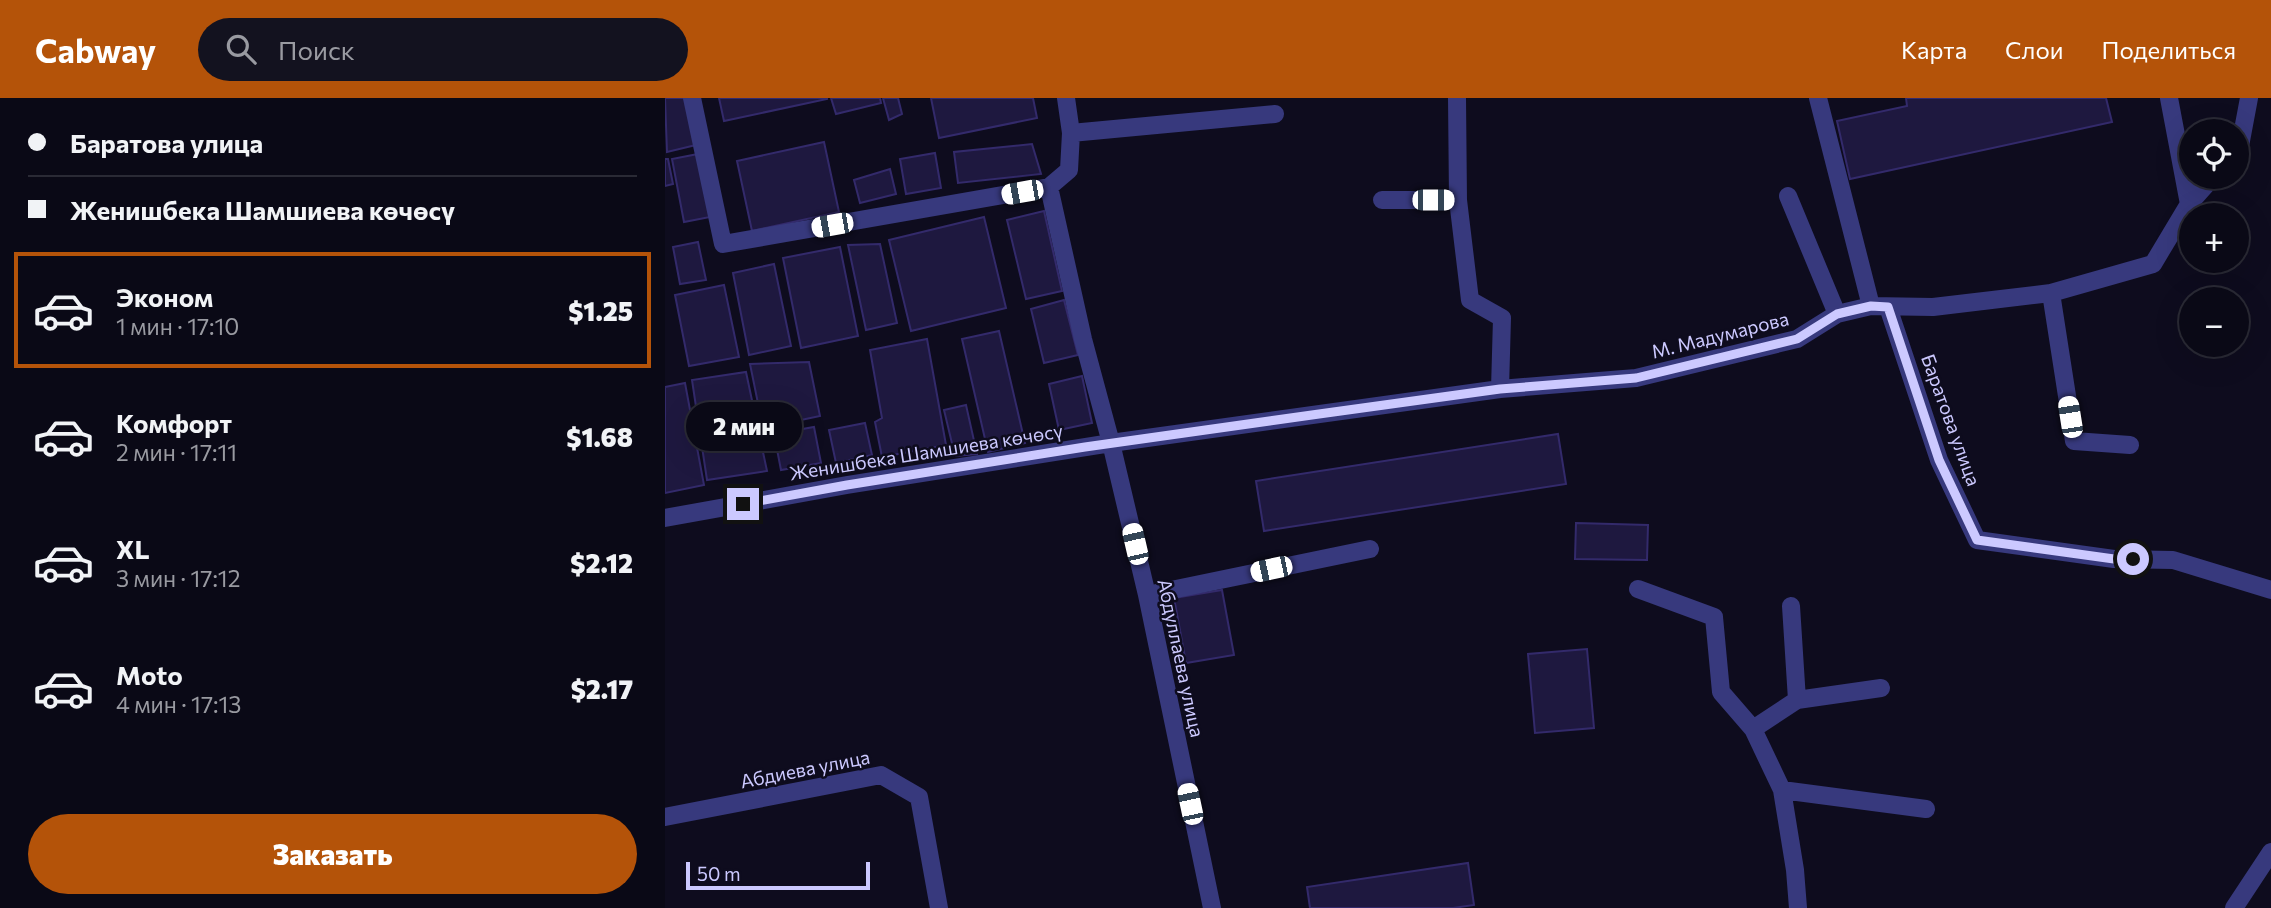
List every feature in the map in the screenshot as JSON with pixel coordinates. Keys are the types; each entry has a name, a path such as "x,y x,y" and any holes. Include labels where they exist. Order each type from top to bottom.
{"street":[{"path":"692,98 723,244 1049,187 1069,170 1071,133 1066,98"},
{"path":"1457,98 1458,200 1470,300 1502,318 1500,389"},
{"path":"1818,98 1880,307"},
{"path":"2168,98 2189,203"},
{"path":"2245,119 2249,98"},
{"path":"1071,133 1275,114"},
{"name":"Абдуллаева улица","path":"1049,187 1083,339 1147,595 1212,908"},
{"name":"М. Мадумарова","path":"2190,203 2202,189"},
{"path":"1788,196 1837,314"},
{"path":"1382,200 1458,200"},
{"name":"М. Мадумарова","path":"1111,443 1500,389 1636,378 1797,339 1837,314 1880,307 1933,307 2051,293 2153,264 2179,221"},
{"path":"2051,293 2074,441 2130,445"},
{"name":"Баратова улица","path":"1880,307 1939,460 1977,540 2114,559 2173,560 2271,590"},
{"name":"Женишбека Шамшиева көчөсү","path":"665,518 847,485 1111,443"},
{"path":"1147,595 1370,549"},
{"path":"1638,589 1714,617 1721,692 1753,729 1782,790 1795,870 1798,908"},
{"path":"1791,607 1797,700"},
{"path":"1753,729 1797,700 1881,688"},
{"name":"Абдиева улица","path":"665,817 881,775 919,797 939,908"},
{"path":"1782,790 1926,810"},
{"path":"2234,908 2271,852"}],"building":[{"path":"665,98 685,98 696,145 667,152"},
{"path":"719,98 827,98 827,99 724,121"},
{"path":"831,98 880,98 881,103 836,114"},
{"path":"883,98 898,98 902,114 889,120"},
{"path":"931,98 1033,98 1037,118 939,138"},
{"path":"1906,98 2106,98 2112,122 1850,179 1837,121 1907,106"},
{"path":"824,142 839,212 752,231 737,161"},
{"path":"1032,144 1041,174 958,183 954,152"},
{"path":"935,153 941,188 906,194 900,159"},
{"path":"698,154 710,217 684,222 672,159"},
{"path":"665,159 668,159 673,184 665,186"},
{"path":"890,169 896,194 860,203 854,180"},
{"path":"1044,211 1062,291 1026,299 1007,220"},
{"path":"984,217 1006,308 911,331 889,240"},
{"path":"698,242 706,280 680,284 673,247"},
{"path":"880,244 897,323 866,330 848,245"},
{"path":"840,247 858,336 801,348 783,258"},
{"path":"774,264 791,346 749,355 733,273"},
{"path":"724,285 739,357 689,366 675,295"},
{"path":"1064,300 1078,355 1044,363 1031,309"},
{"path":"999,331 1025,443 988,452 962,339"},
{"path":"927,339 946,445 882,457 875,422 882,418 870,350"},
{"path":"809,362 820,416 763,428 750,364"},
{"path":"746,372 767,471 707,480 692,380"},
{"path":"1082,376 1092,423 1059,430 1049,384"},
{"path":"685,383 704,485 665,493 665,387"},
{"path":"966,405 977,454 955,456 944,410"},
{"path":"865,423 872,455 836,463 829,430"},
{"path":"814,427 821,463 781,470 774,434"},
{"path":"1558,434 1566,484 1264,531 1256,481"},
{"path":"1576,523 1648,525 1647,560 1575,559"},
{"path":"1222,590 1234,655 1186,663 1174,598"},
{"path":"1587,649 1594,728 1535,733 1528,654"},
{"path":"1468,863 1474,905 1453,908 1310,908 1307,887"}],"route":[{"path":"743,504 1085,447 1500,389 1636,378 1797,339 1837,314 1871,306 1888,307 1939,460 1977,540 2114,559 2133,559"}]}
